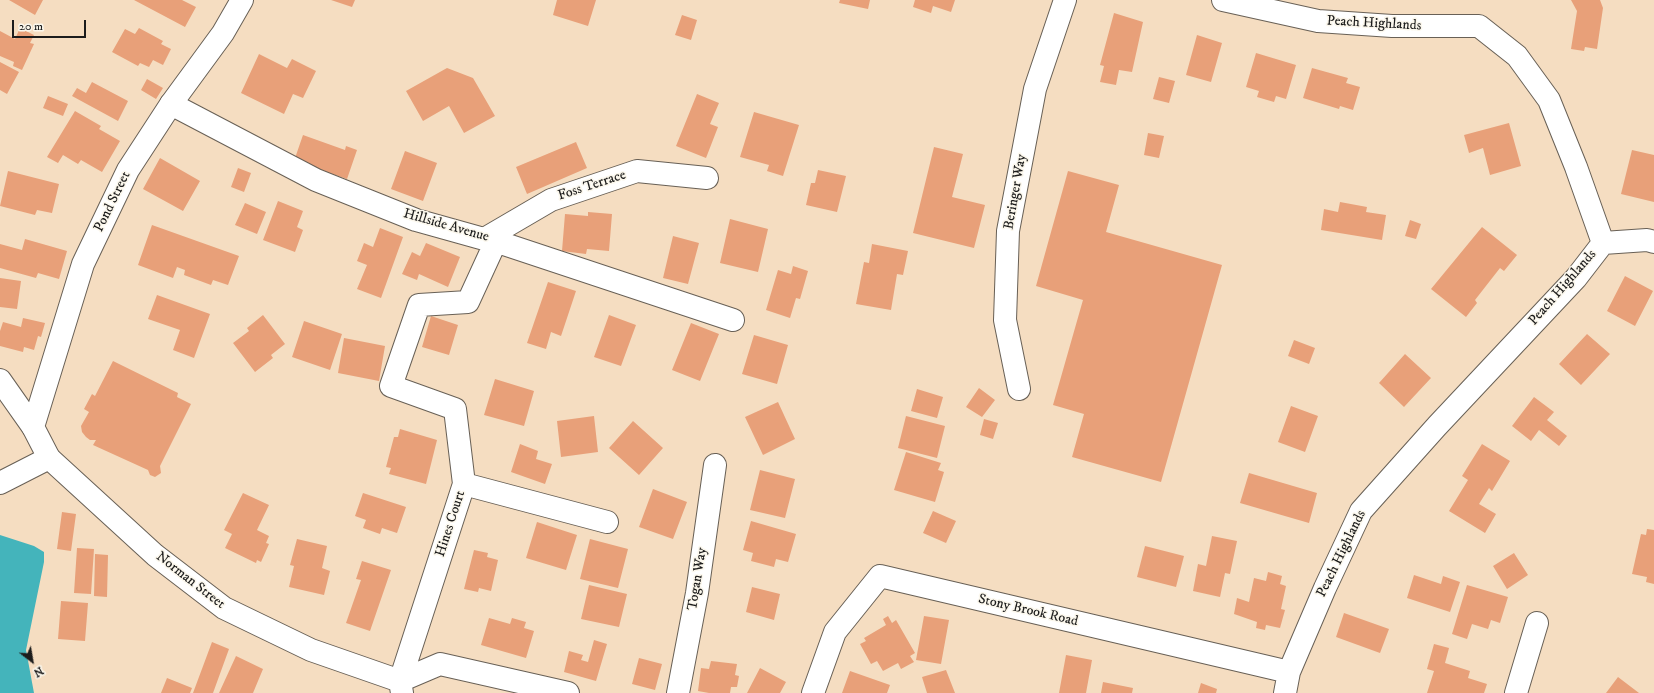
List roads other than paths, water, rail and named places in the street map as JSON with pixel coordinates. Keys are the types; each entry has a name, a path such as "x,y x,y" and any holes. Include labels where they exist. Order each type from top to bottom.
{"street":[{"name":"Pond Street","path":"33,427 83,264 128,170 171,104 223,33 242,0"},
{"name":"Beringer Way","path":"1019,389 1005,320 1008,231 1035,89 1065,0"},
{"name":"Peach Highlands","path":"1223,0 1293,8 1318,21 1392,26 1479,26 1517,56 1549,100 1576,167 1603,243 1576,278 1437,426 1361,511 1325,588 1289,672"},
{"name":"Hillside Avenue","path":"171,104 316,180 416,220 484,239 491,239 733,320"},
{"name":"Foss Terrace","path":"491,239 552,200 637,171 707,178"},
{"path":"464,484 455,409 391,386 419,305 468,302 491,239"},
{"path":"1603,243 1647,240 1654,242"},
{"name":"Norman Street","path":"0,380 33,427 50,458 155,554 224,608 311,650 401,687"},
{"path":"0,483 50,458"},
{"name":"Togan Way","path":"678,693 697,593 715,465"},
{"name":"Hines Court","path":"401,687 464,484 607,522"},
{"name":"Stony Brook Road","path":"813,693 835,632 880,576 1289,672"},
{"path":"1516,693 1537,623"},
{"path":"401,687 440,664 568,693"},
{"path":"1286,693 1289,672"}],"water":[{"path":"0,535 34,546 44,552 44,562 26,650 34,693 0,693"}]}
